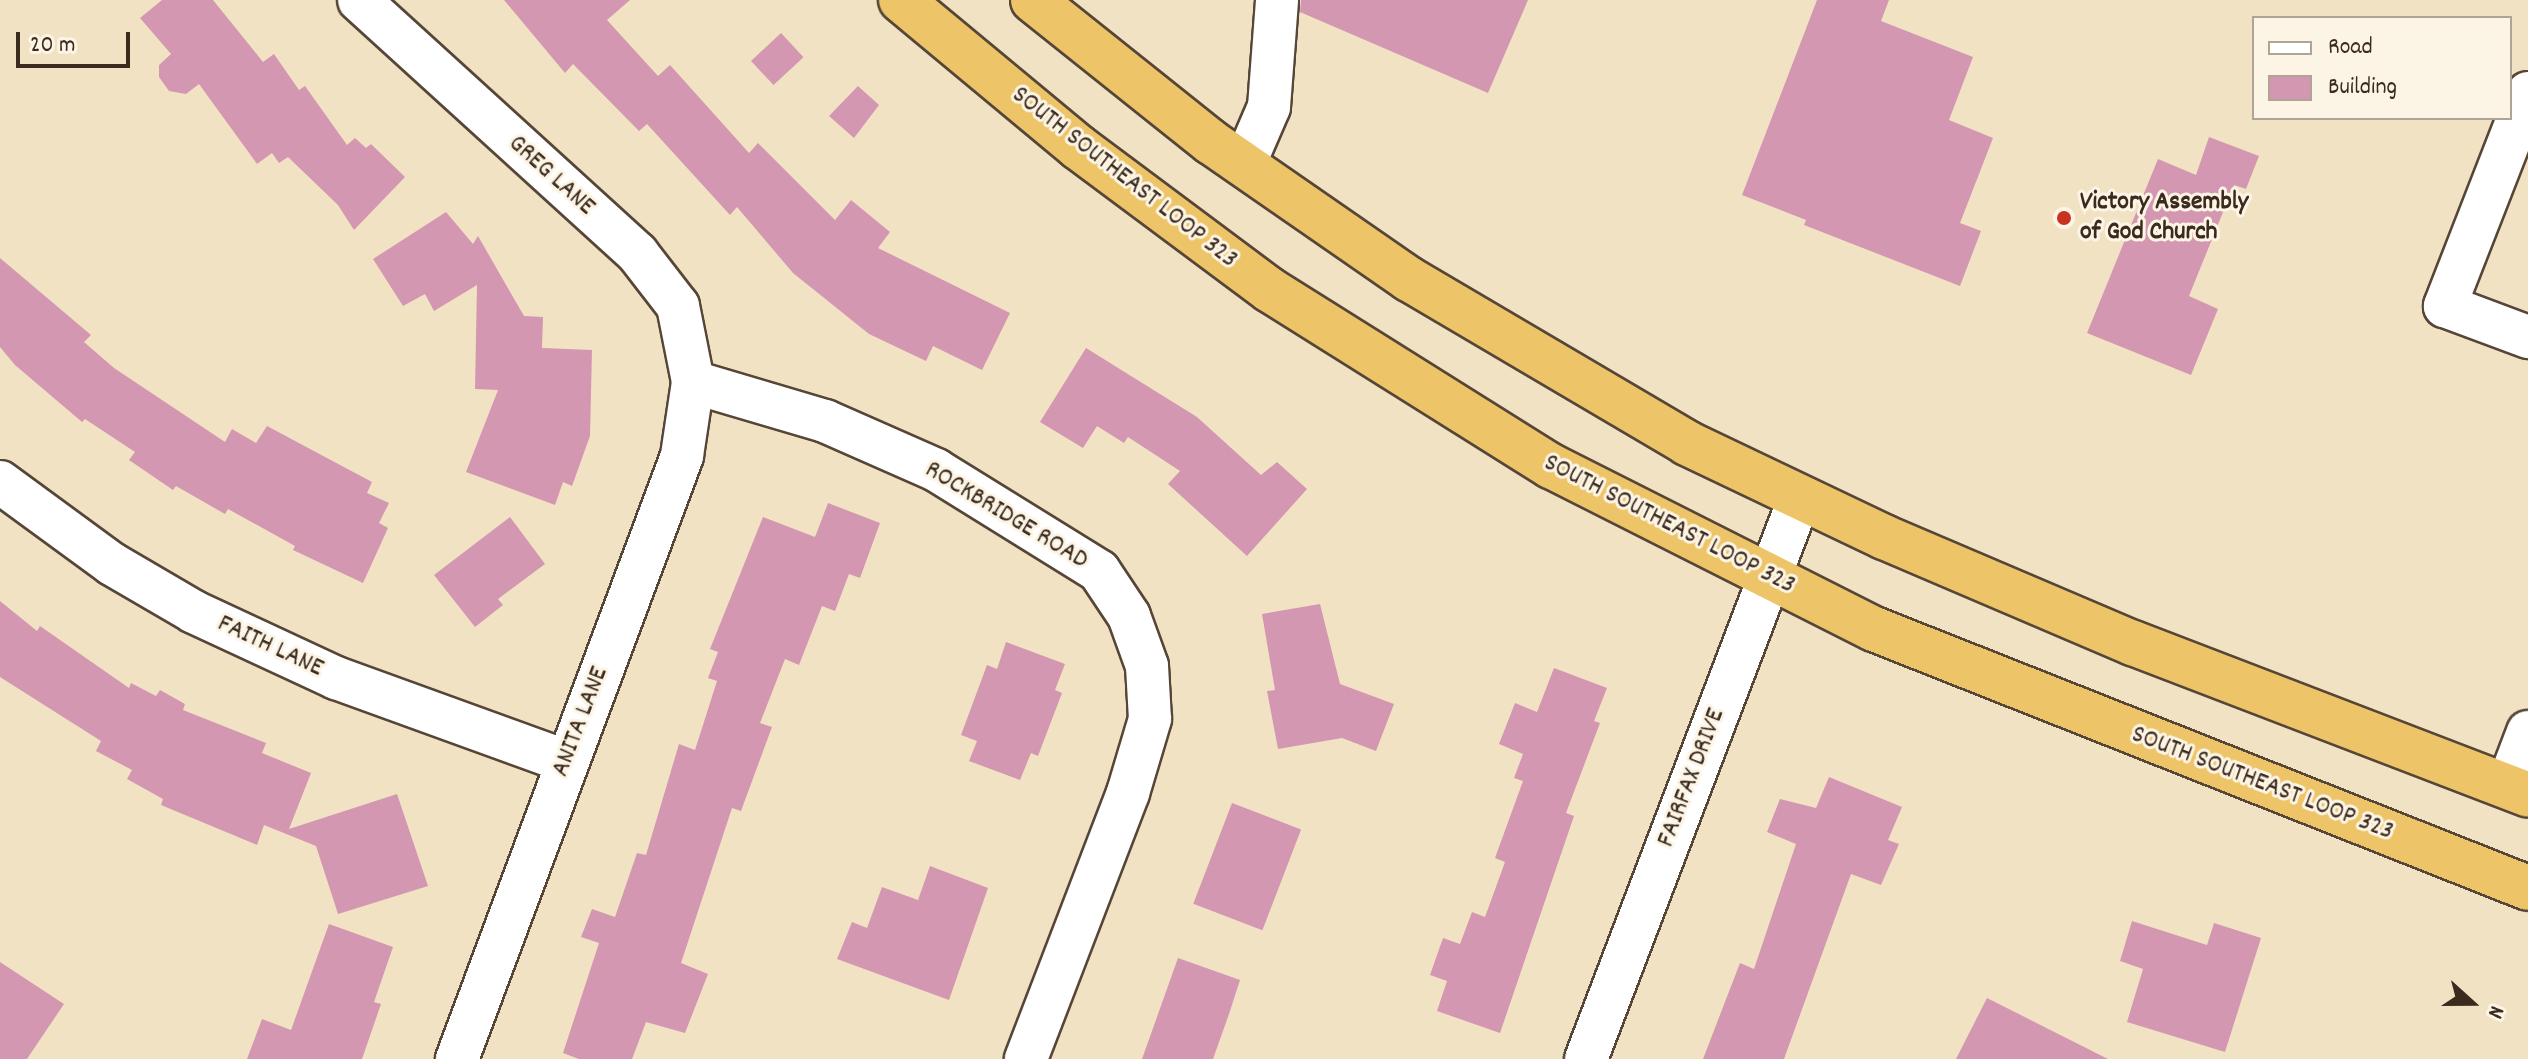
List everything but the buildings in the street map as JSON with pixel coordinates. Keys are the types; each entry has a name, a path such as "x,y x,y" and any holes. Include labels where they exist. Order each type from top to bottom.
{"highway":[{"name":"SOUTH SOUTHEAST LOOP 323","path":"901,0 1078,147 1270,290 1551,466 1874,629 2528,888"},
{"path":"1033,0 1244,165 1500,336 1687,443 1800,497 2133,643 2517,791"}],"street":[{"name":"GREG LANE","path":"359,0 637,253 678,306 693,382"},
{"path":"1244,165 1269,107 1277,0"},
{"path":"2528,93 2445,306 2528,337"},
{"name":"ANITA LANE","path":"457,1059 565,761 682,456 693,382"},
{"name":"ROCKBRIDGE ROAD","path":"693,382 825,421 936,470 1099,571 1129,616 1147,666 1150,719 1128,793 1026,1059"},
{"name":"FAITH LANE","path":"0,482 112,564 194,612 336,678 565,761"},
{"name":"FAIRFAX DRIVE","path":"1586,1059 1800,497"},
{"path":"2517,791 2528,732"}],"place":[{"name":"Victory Assembly of God Church","path":"2064,218"}]}
